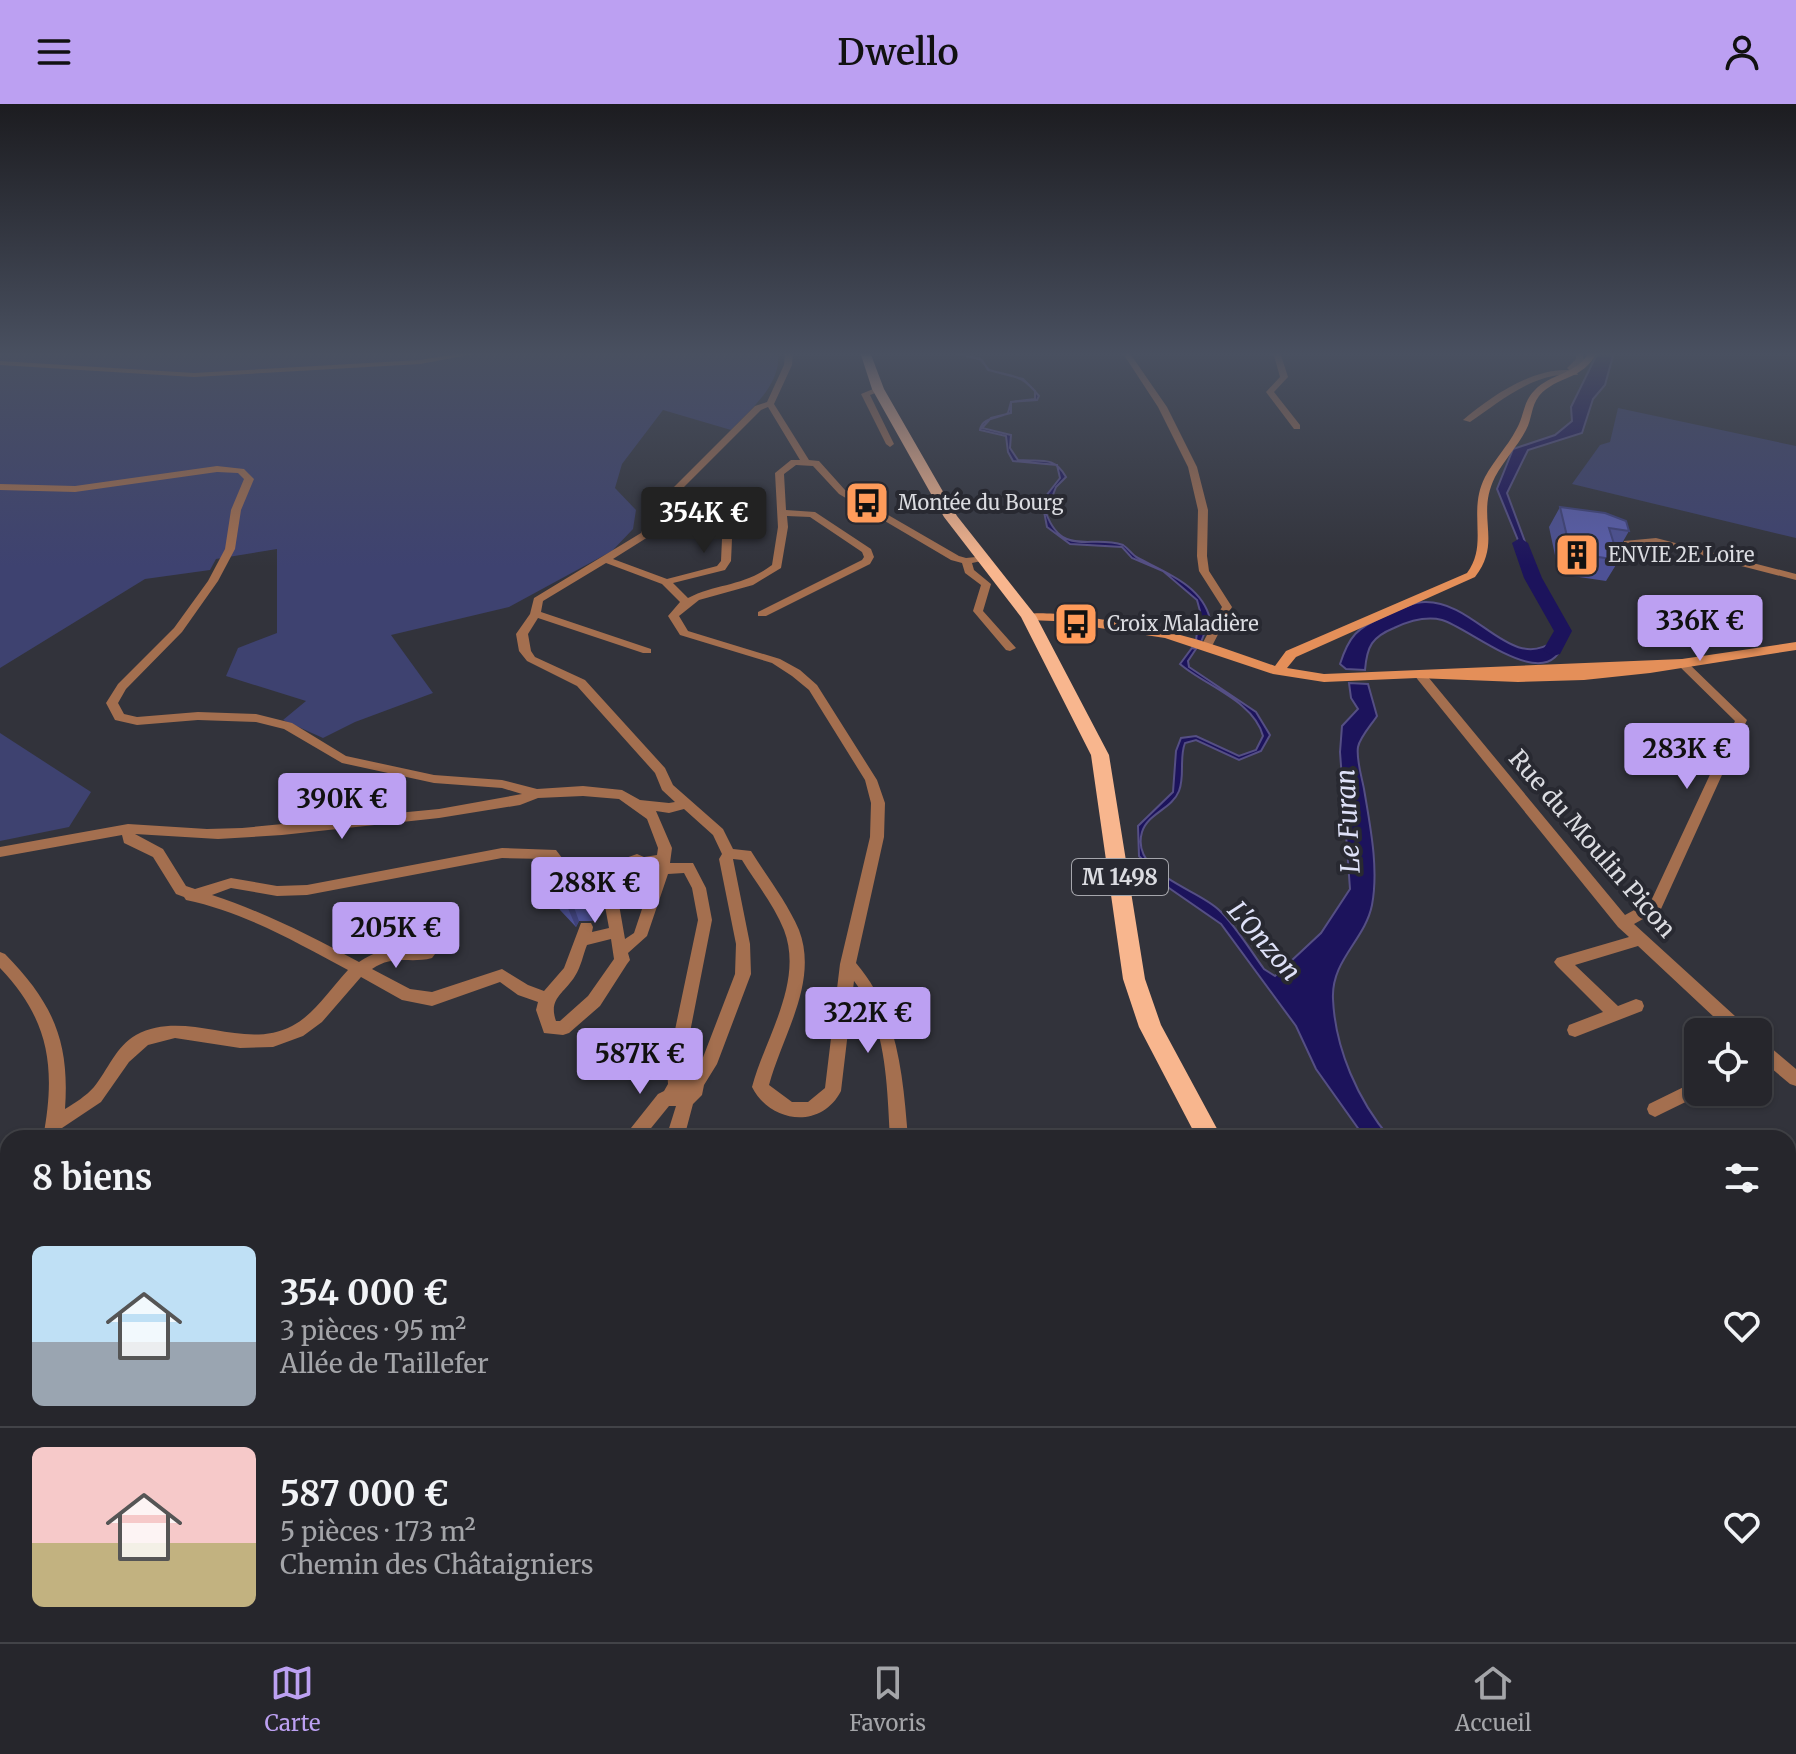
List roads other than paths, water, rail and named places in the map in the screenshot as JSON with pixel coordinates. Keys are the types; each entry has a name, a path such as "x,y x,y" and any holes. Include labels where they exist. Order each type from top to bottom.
{"main road":[{"name":"M 1498","path":"898,424 974,559 1028,616 1100,755 1134,979 1150,1027 1206,1130"},
{"path":"1278,671 1291,654 1380,612 1446,589 1478,568 1486,546 1481,502 1501,455 1524,424"},
{"path":"1028,616 1127,627 1278,671 1311,677 1555,676 1649,670 1796,646"},
{"path":"1311,677 1310,652 1319,642"}],"street":[{"path":"729,854 718,832 698,811 685,804 667,787 661,771 581,683 531,659 525,651 522,634 535,614 538,600 645,535 652,514 742,424"},
{"path":"782,424 805,461"},
{"path":"880,424 890,444"},
{"path":"1170,424 1198,487 1205,529 1201,554 1203,568 1208,582 1227,607 1206,648"},
{"path":"1295,424 1297,427"},
{"path":"729,854 746,855 793,936 798,958 796,986 765,1060 760,1087 783,1108 804,1113 821,1106 833,1091 848,964 877,837 878,803 871,780 813,688 776,661 684,633 673,616 685,601 703,594 749,586 777,566 782,513 779,473 794,462 805,461 821,467 842,492 955,558 974,559 969,571 986,584 978,611 1010,648"},
{"path":"0,487 62,489 137,483 217,469 241,471 249,479 236,510 230,549 178,630 122,687 112,703 119,717 137,721 198,716 256,718 288,726 342,759 434,779 502,784 537,794 607,792 638,805 653,816 665,848 664,864 640,936 621,950"},
{"path":"762,614 866,562 869,557 867,551 812,514 782,513"},
{"path":"666,582 721,568 726,561 728,517"},
{"path":"1624,558 1627,543 1656,541 1796,577"},
{"path":"608,560 666,582 685,601"},
{"path":"535,614 647,651"},
{"path":"1623,923 1656,905 1741,720 1682,663"},
{"name":"Rue du Moulin Picon","path":"1420,675 1623,923 1726,1018"},
{"path":"0,852 128,829 219,834 257,831 479,808 523,802 537,794"},
{"path":"638,805 669,808 685,804"},
{"path":"128,829 129,839 158,853 175,885 191,896 241,910 287,930 407,995 432,999 502,975 523,990 547,999"},
{"path":"191,896 231,883 277,891 307,890 502,853 551,854 567,875"},
{"path":"639,1130 664,1099 683,1091 709,1064 743,974 743,944 726,859 729,854"},
{"path":"652,901 635,899 627,883 625,864 637,859 642,863 688,867 699,888 705,920 675,1068 674,1080 683,1091 676,1130"},
{"path":"616,932 584,934 570,971 547,999 544,1010 550,1028 563,1028 594,1001 622,960 609,890 627,883"},
{"path":"1616,1014 1562,962 1640,940"},
{"path":"55,1130 92,1100 125,1054 140,1041 177,1029 257,1041 289,1036 317,1016 357,970 386,952 403,950 427,954"},
{"path":"0,958 28,988 45,1019 54,1057 54,1130"},
{"path":"848,964 862,978 880,1024 894,1075 898,1130"},
{"path":"1575,1030 1636,1006"},
{"path":"1772,1061 1796,1079"},
{"path":"1655,1109 1684,1095"}],"water":[{"path":"986,424 982,428 1011,435 1010,448 1018,460 1046,461 1056,465 1013,461 1006,436 980,430"},
{"path":"1569,424 1585,424 1582,433 1528,450 1507,493 1538,577 1566,627 1560,650 1548,661 1532,663 1493,648 1442,620 1424,619 1400,625 1376,639 1369,649 1365,670 1346,669 1340,664 1351,640 1361,629 1420,602 1443,605 1460,612 1522,648 1538,648 1554,641 1559,628 1557,619 1534,579 1497,489 1513,449 1555,435"},
{"path":"1057,466 1066,477 1056,487 1046,513 1053,527 1069,540 1123,545 1136,557 1170,574 1191,588 1206,607 1210,619 1201,642 1196,640 1200,611 1197,600 1163,571 1132,558 1122,547 1070,544 1047,527 1042,501 1060,478"},
{"path":"1192,648 1196,649 1188,661 1189,667 1256,712 1270,735 1261,751 1239,760 1196,740 1185,743 1179,791 1145,826 1141,847 1155,869 1219,910 1264,969 1275,976 1321,933 1350,889 1340,752 1342,726 1358,709 1351,698 1349,683 1368,684 1377,716 1361,739 1358,763 1373,847 1374,891 1363,929 1337,973 1333,999 1343,1055 1358,1091 1384,1130 1359,1130 1316,1069 1296,1026 1221,924 1169,888 1139,856 1138,826 1173,792 1176,751 1181,738 1196,736 1239,756 1256,750 1263,736 1250,713 1239,703 1180,664"}],"waterway":[{"name":"Le Furan","path":"1520,543 1533,578 1563,631 1553,650"}],"place":[{"name":"Montée du Bourg","path":"867,503"},
{"name":"ENVIE 2E Loire","path":"1577,555"},
{"name":"Croix Maladière","path":"1076,624"}],"water label":[{"name":"L'Onzon","path":"1264,941"}]}
